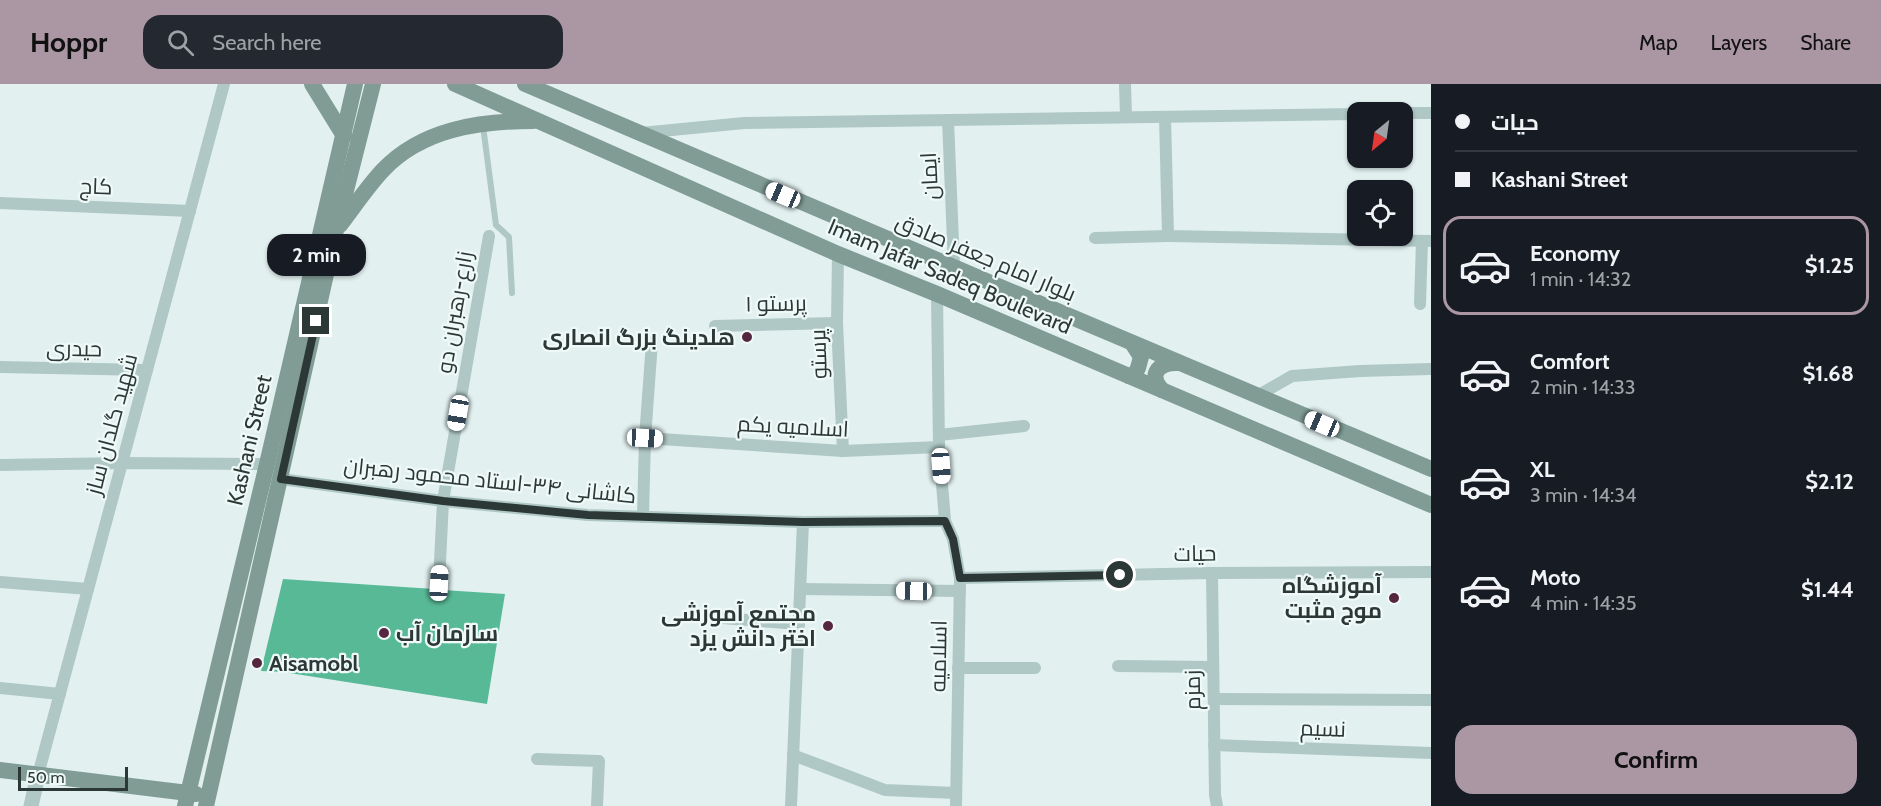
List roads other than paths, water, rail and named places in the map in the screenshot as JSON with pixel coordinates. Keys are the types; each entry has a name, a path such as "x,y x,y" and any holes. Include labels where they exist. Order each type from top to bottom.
{"main road":[{"path":"312,84 344,136"},
{"name":"Kashani Street","path":"186,800 355,84"},
{"name":"Kashani Street","path":"207,801 336,230 373,84"},
{"name":"Imam Jafar Sadeq Boulevard","path":"454,84 838,254 1431,505"},
{"name":"بلوار امام جعفر صادق","path":"525,84 1431,469"},
{"path":"336,230 382,170 417,143 444,132 483,123 540,122"},
{"path":"1129,376 1134,374 1138,368 1141,357 1132,343"},
{"path":"1162,390 1155,377 1158,369 1165,364 1180,363"},
{"path":"0,770 186,800 207,801"}],"street":[{"name":"شهید گلدان ساز","path":"38,775 224,84"},
{"path":"1125,84 1125,117"},
{"path":"1413,113 1431,113"},
{"path":"640,134 744,123 1347,114"},
{"path":"1165,117 1168,236"},
{"name":"ایمان","path":"948,120 954,266"},
{"name":"کاج","path":"0,203 190,211"},
{"name":"زارع-رهبران دو","path":"439,583 443,501 489,236"},
{"path":"1095,238 1168,236 1427,241 1420,304"},
{"name":"پرستو","path":"838,254 837,323 843,451"},
{"name":"اسلامیه","path":"937,294 939,441 945,521 953,539 960,578 956,800"},
{"name":"پرستو ۱","path":"715,326 837,323"},
{"path":"644,516 645,438 652,342"},
{"name":"حیدری","path":"0,367 147,370"},
{"path":"1257,396 1292,376 1431,369"},
{"name":"اسلامیه یکم","path":"645,438 843,451 939,441 1024,426"},
{"path":"0,465 267,464"},
{"name":"کاشانی ۳۴-استاد محمود رهبران","path":"281,479 443,501 588,515 803,522 945,521"},
{"path":"791,806 803,522"},
{"name":"حیات","path":"960,578 1431,572"},
{"name":"زمزم","path":"1212,573 1217,806"},
{"path":"0,582 88,589"},
{"path":"801,589 960,591"},
{"path":"722,618 799,624"},
{"path":"1118,666 1213,666"},
{"path":"958,668 1035,668"},
{"path":"0,688 60,694"},
{"path":"1214,699 1431,700"},
{"name":"نسیم","path":"1214,745 1431,753"},
{"path":"793,755 885,790 956,800"},
{"path":"537,759 599,761 597,806"},
{"path":"31,806 38,775"}],"lane":[{"path":"483,123 496,225 509,237 512,293"}],"place":[{"name":"هلدینگ بزرگ انصاری","path":"747,337"},
{"name":"آموزشگاه موج مثبت","path":"1394,598"},
{"name":"مجتمع آموزشی اختر دانش یزد","path":"828,626"},
{"name":"سازمان آب","path":"384,633"},
{"name":"Aisamobl","path":"257,663"}]}
